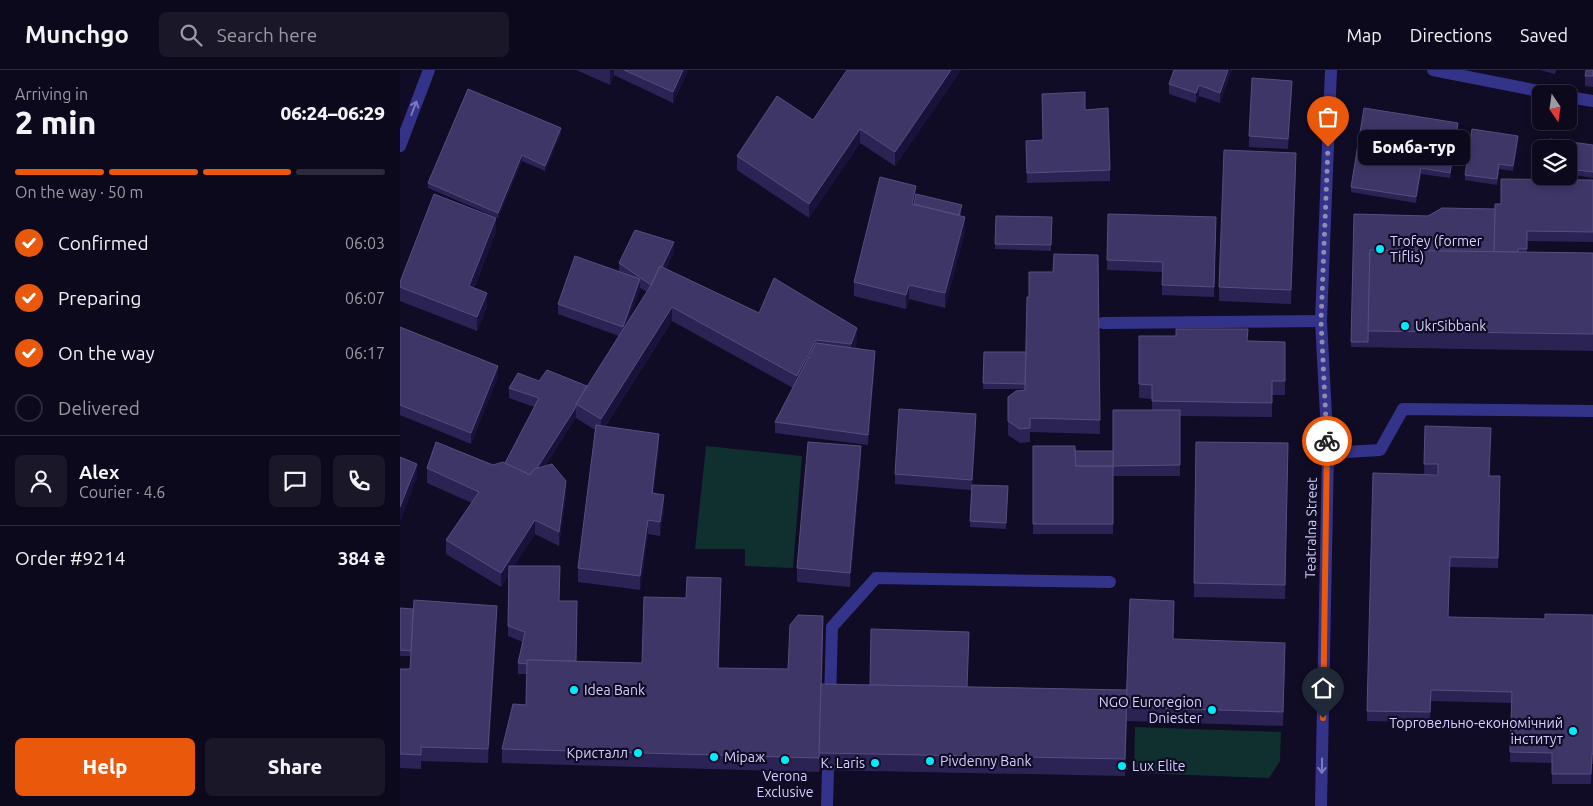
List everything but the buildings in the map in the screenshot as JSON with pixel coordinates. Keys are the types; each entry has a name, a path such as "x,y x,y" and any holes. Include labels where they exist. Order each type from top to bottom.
{"street":[{"path":"400,146 429,70"},
{"name":"Teatralna Street","path":"1321,806 1328,453 1321,321 1331,70"},
{"path":"1433,70 1532,90"},
{"path":"1578,98 1593,101"},
{"path":"1103,323 1321,321"},
{"path":"1328,453 1380,450 1403,409 1593,411"},
{"path":"830,701 832,627 876,578 1110,582"},
{"path":"828,770 828,806"}],"green space":[{"path":"706,446 802,456 793,568 745,566 745,549 695,549"},
{"path":"1135,727 1281,732 1280,761 1269,778 1134,773"}],"way so far":[{"path":"1327,441 1321,321 1328,147"}],"place":[{"name":"Бомба-тур","path":"1328,147"},
{"name":"Trofey (former Tiflis)","path":"1380,249"},
{"name":"UkrSibbank","path":"1405,326"},
{"name":"Idea Bank","path":"574,690"},
{"name":"NGO Euroregion Dniester","path":"1212,710"},
{"name":"Торговельно-економічний інститут","path":"1573,731"},
{"name":"Кристалл","path":"638,753"},
{"name":"Міраж","path":"714,757"},
{"name":"Verona Exclusive","path":"785,760"},
{"name":"Pivdenny Bank","path":"930,761"},
{"name":"K. Laris","path":"875,763"},
{"name":"Lux Elite","path":"1122,766"}],"route":[{"path":"1323,718 1327,441"}]}
